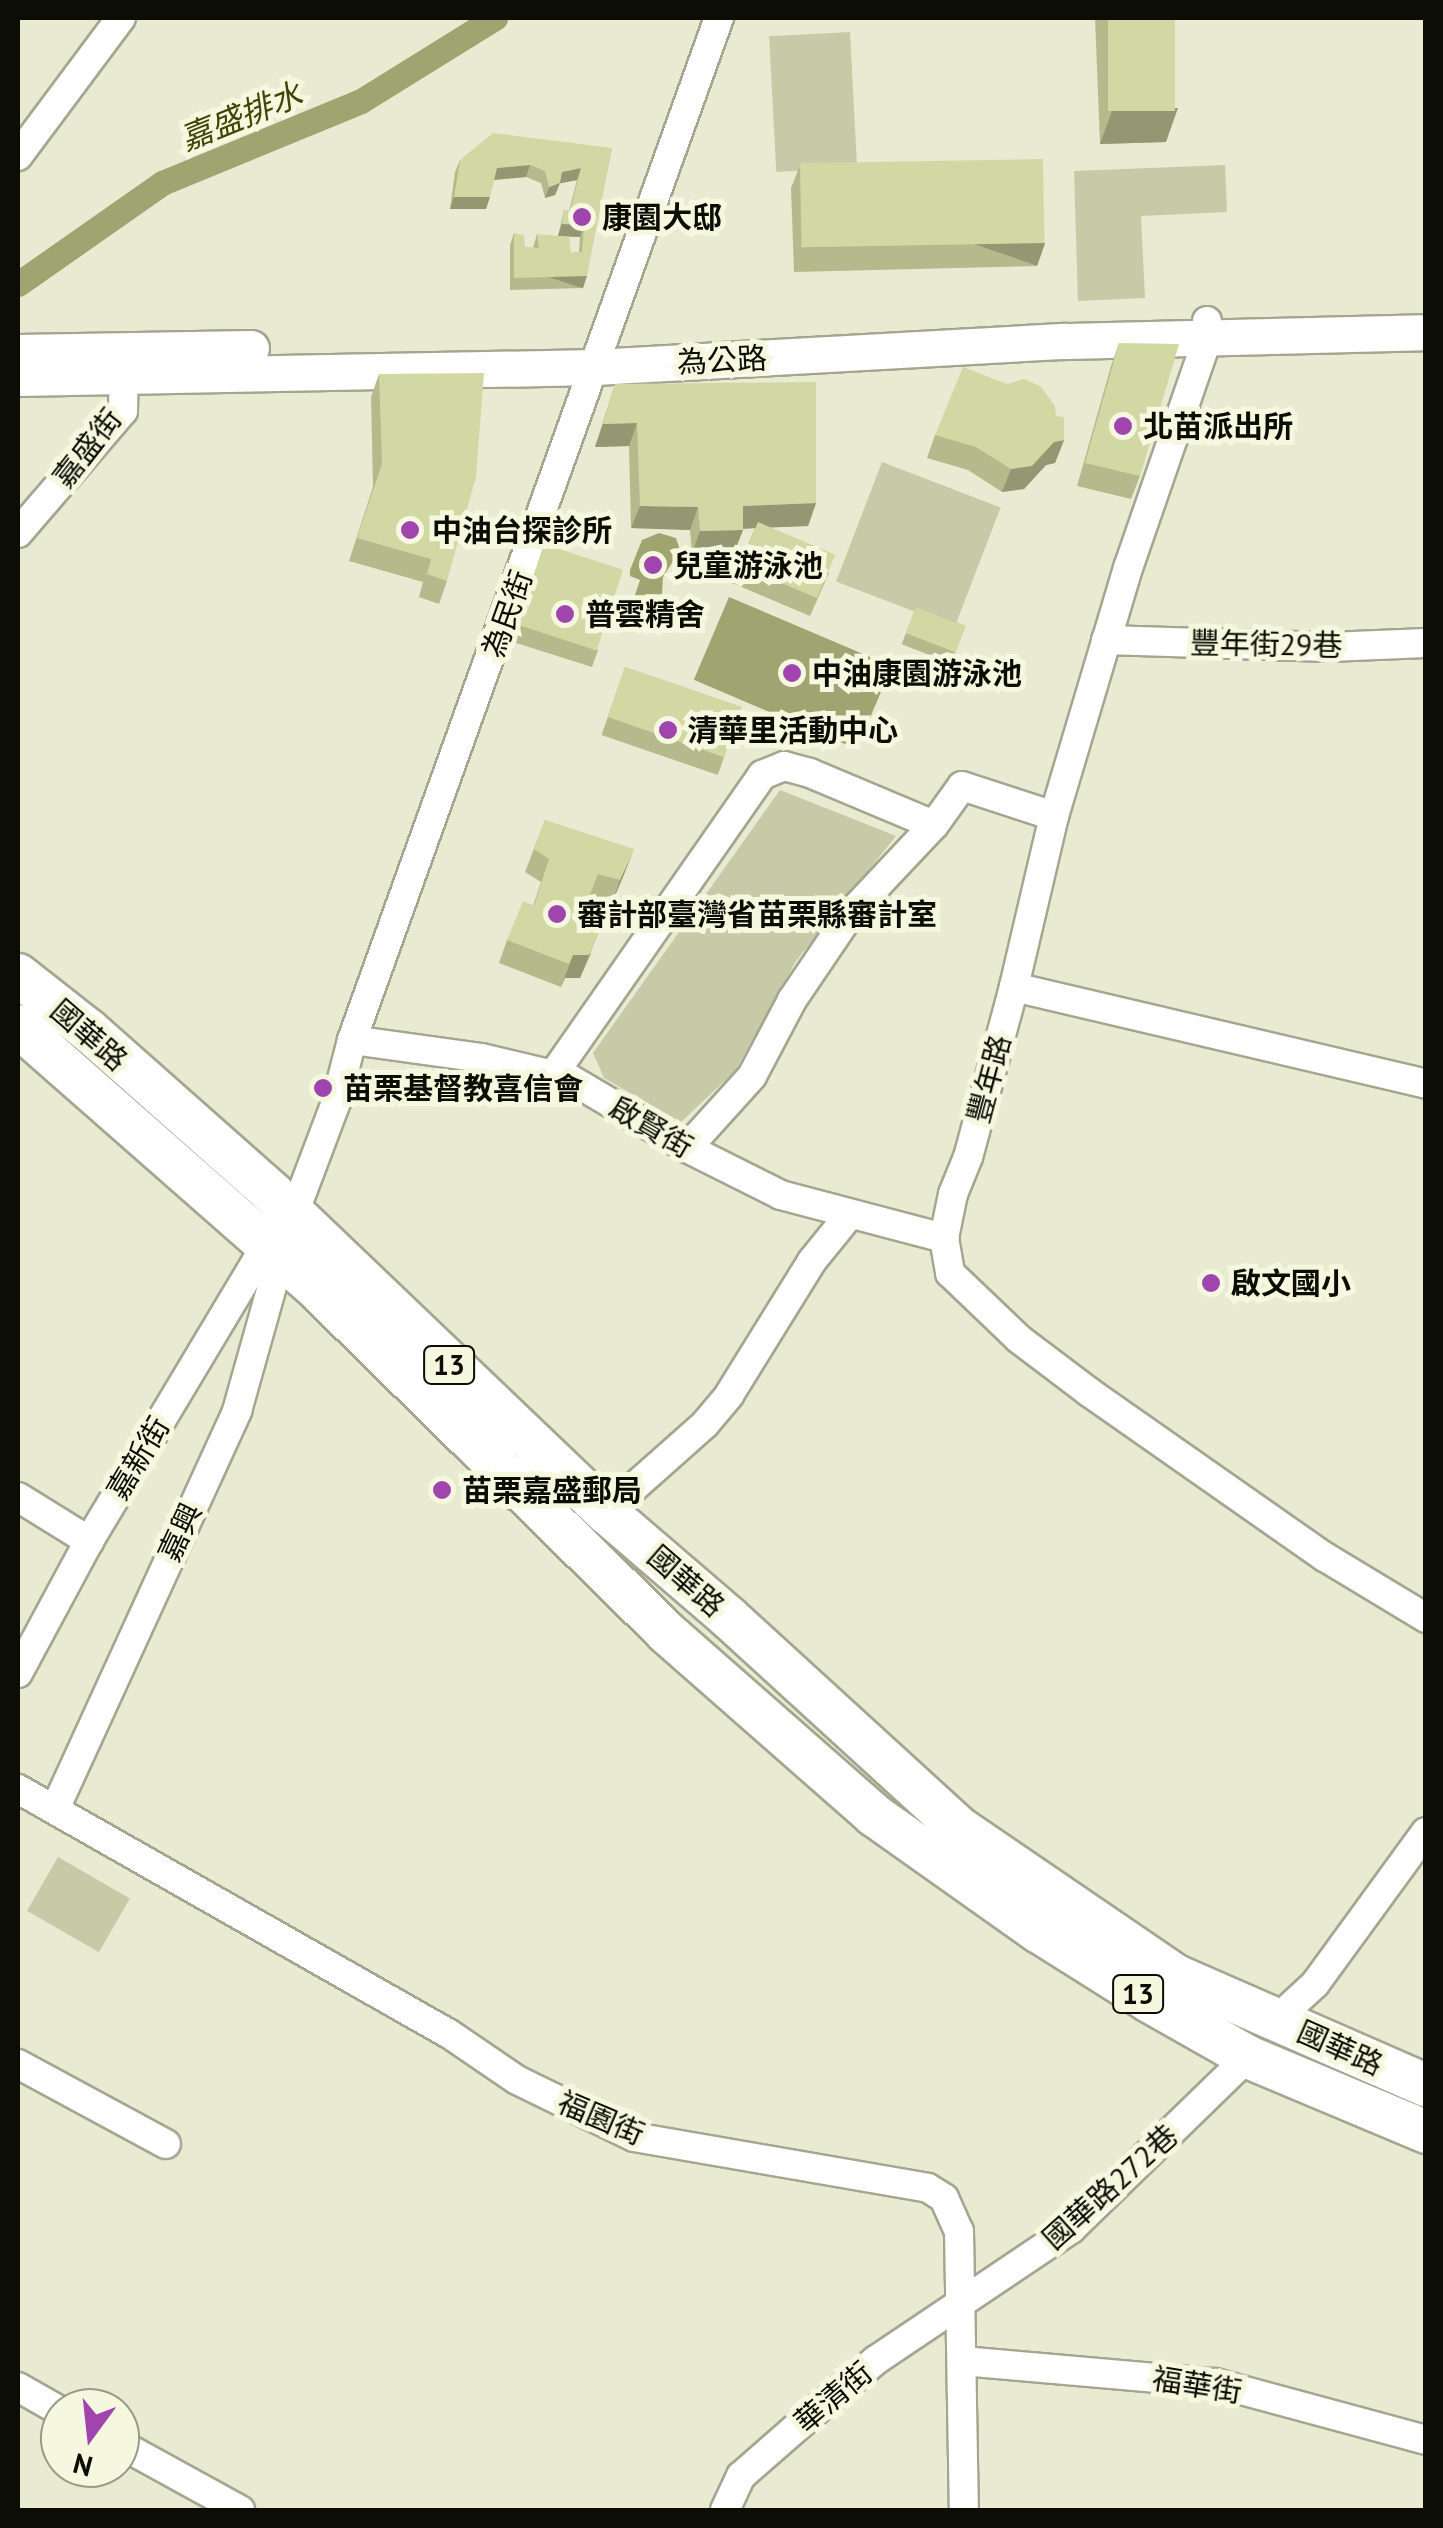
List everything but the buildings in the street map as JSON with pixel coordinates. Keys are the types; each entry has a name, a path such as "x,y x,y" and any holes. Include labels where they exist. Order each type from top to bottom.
{"main road":[{"name":"國華路","path":"18,976 87,1057"},
{"name":"國華路","path":"18,1026 87,1057 272,1192 279,1232 591,1526 728,1616 909,1786 1046,1892 1176,1976 1426,2085"},
{"name":"國華路","path":"591,1526 667,1633 874,1814 1038,1931 1248,2058 1426,2132"},
{"path":"874,1814 909,1786"},
{"path":"1248,2058 1276,2020"}],"street":[{"path":"18,156 121,18"},
{"name":"為民街","path":"279,1232 336,1102 352,1040 719,18"},
{"name":"為公路","path":"1208,329 1426,313"},
{"name":"為公路","path":"18,378 124,363 598,356 1208,329 1426,332"},
{"name":"豐年路","path":"944,1238 1014,987 1054,816 1106,640 1208,329"},
{"name":"為公路","path":"18,352 124,363"},
{"name":"嘉盛街","path":"18,533 122,410 124,363"},
{"name":"豐年街29巷","path":"1106,640 1329,647 1426,643"},
{"path":"553,1075 762,775 784,766 810,773 934,826"},
{"path":"686,1148 752,1076 792,1000 851,913 934,826 962,786 1054,816"},
{"path":"1014,987 1426,1084"},
{"name":"啟賢街","path":"352,1040 482,1058 570,1079 686,1148 781,1195 944,1238"},
{"path":"591,1526 705,1424 729,1395 812,1262 850,1214"},
{"name":"嘉新街","path":"18,1672 89,1541 279,1232"},
{"name":"嘉興","path":"55,1809 236,1411 273,1283 279,1232"},
{"path":"944,1238 950,1274 1019,1339 1325,1557 1426,1618"},
{"path":"18,1497 89,1541"},
{"name":"福園街","path":"18,1789 448,2032 516,2080 634,2138 928,2188 944,2198 959,2231 964,2510"},
{"path":"1276,2020 1314,1984 1426,1832"},
{"name":"國華路272巷","path":"962,2305 1071,2229 1248,2058"},
{"path":"18,2064 166,2144"},
{"name":"華清街","path":"726,2510 741,2476 814,2412 876,2360 962,2305"},
{"name":"福華街","path":"962,2362 1216,2383 1426,2440"},
{"path":"18,2387 40,2400"},
{"path":"140,2455 240,2510"}],"shaded area":[{"path":"850,32 857,168 776,172 769,36"},
{"path":"1225,165 1227,212 1141,216 1145,298 1078,301 1074,171"},
{"path":"882,462 1001,508 955,627 836,581"},
{"name":"兒童游泳池","path":"659,533 676,538 680,550 663,577 662,594 641,605 633,601 640,580 630,576 630,570 642,540"},
{"name":"中油康園游泳池","path":"729,597 892,666 857,749 694,680"},
{"path":"780,790 896,836 796,961 735,1071 681,1122 604,1078 593,1053"},
{"path":"58,1857 130,1898 99,1952 27,1911"}],"waterway":[{"name":"嘉盛排水","path":"18,284 162,183 361,101 495,18"}],"place":[{"name":"康園大邸","path":"582,217"},
{"name":"北苗派出所","path":"1123,426"},
{"name":"中油台探診所","path":"410,530"},
{"name":"兒童游泳池","path":"653,565"},
{"name":"普雲精舍","path":"565,614"},
{"name":"中油康園游泳池","path":"792,673"},
{"name":"清華里活動中心","path":"668,730"},
{"name":"審計部臺灣省苗栗縣審計室","path":"557,914"},
{"name":"苗栗基督教喜信會","path":"323,1088"},
{"name":"啟文國小","path":"1211,1283"},
{"name":"苗栗嘉盛郵局","path":"442,1490"}]}
